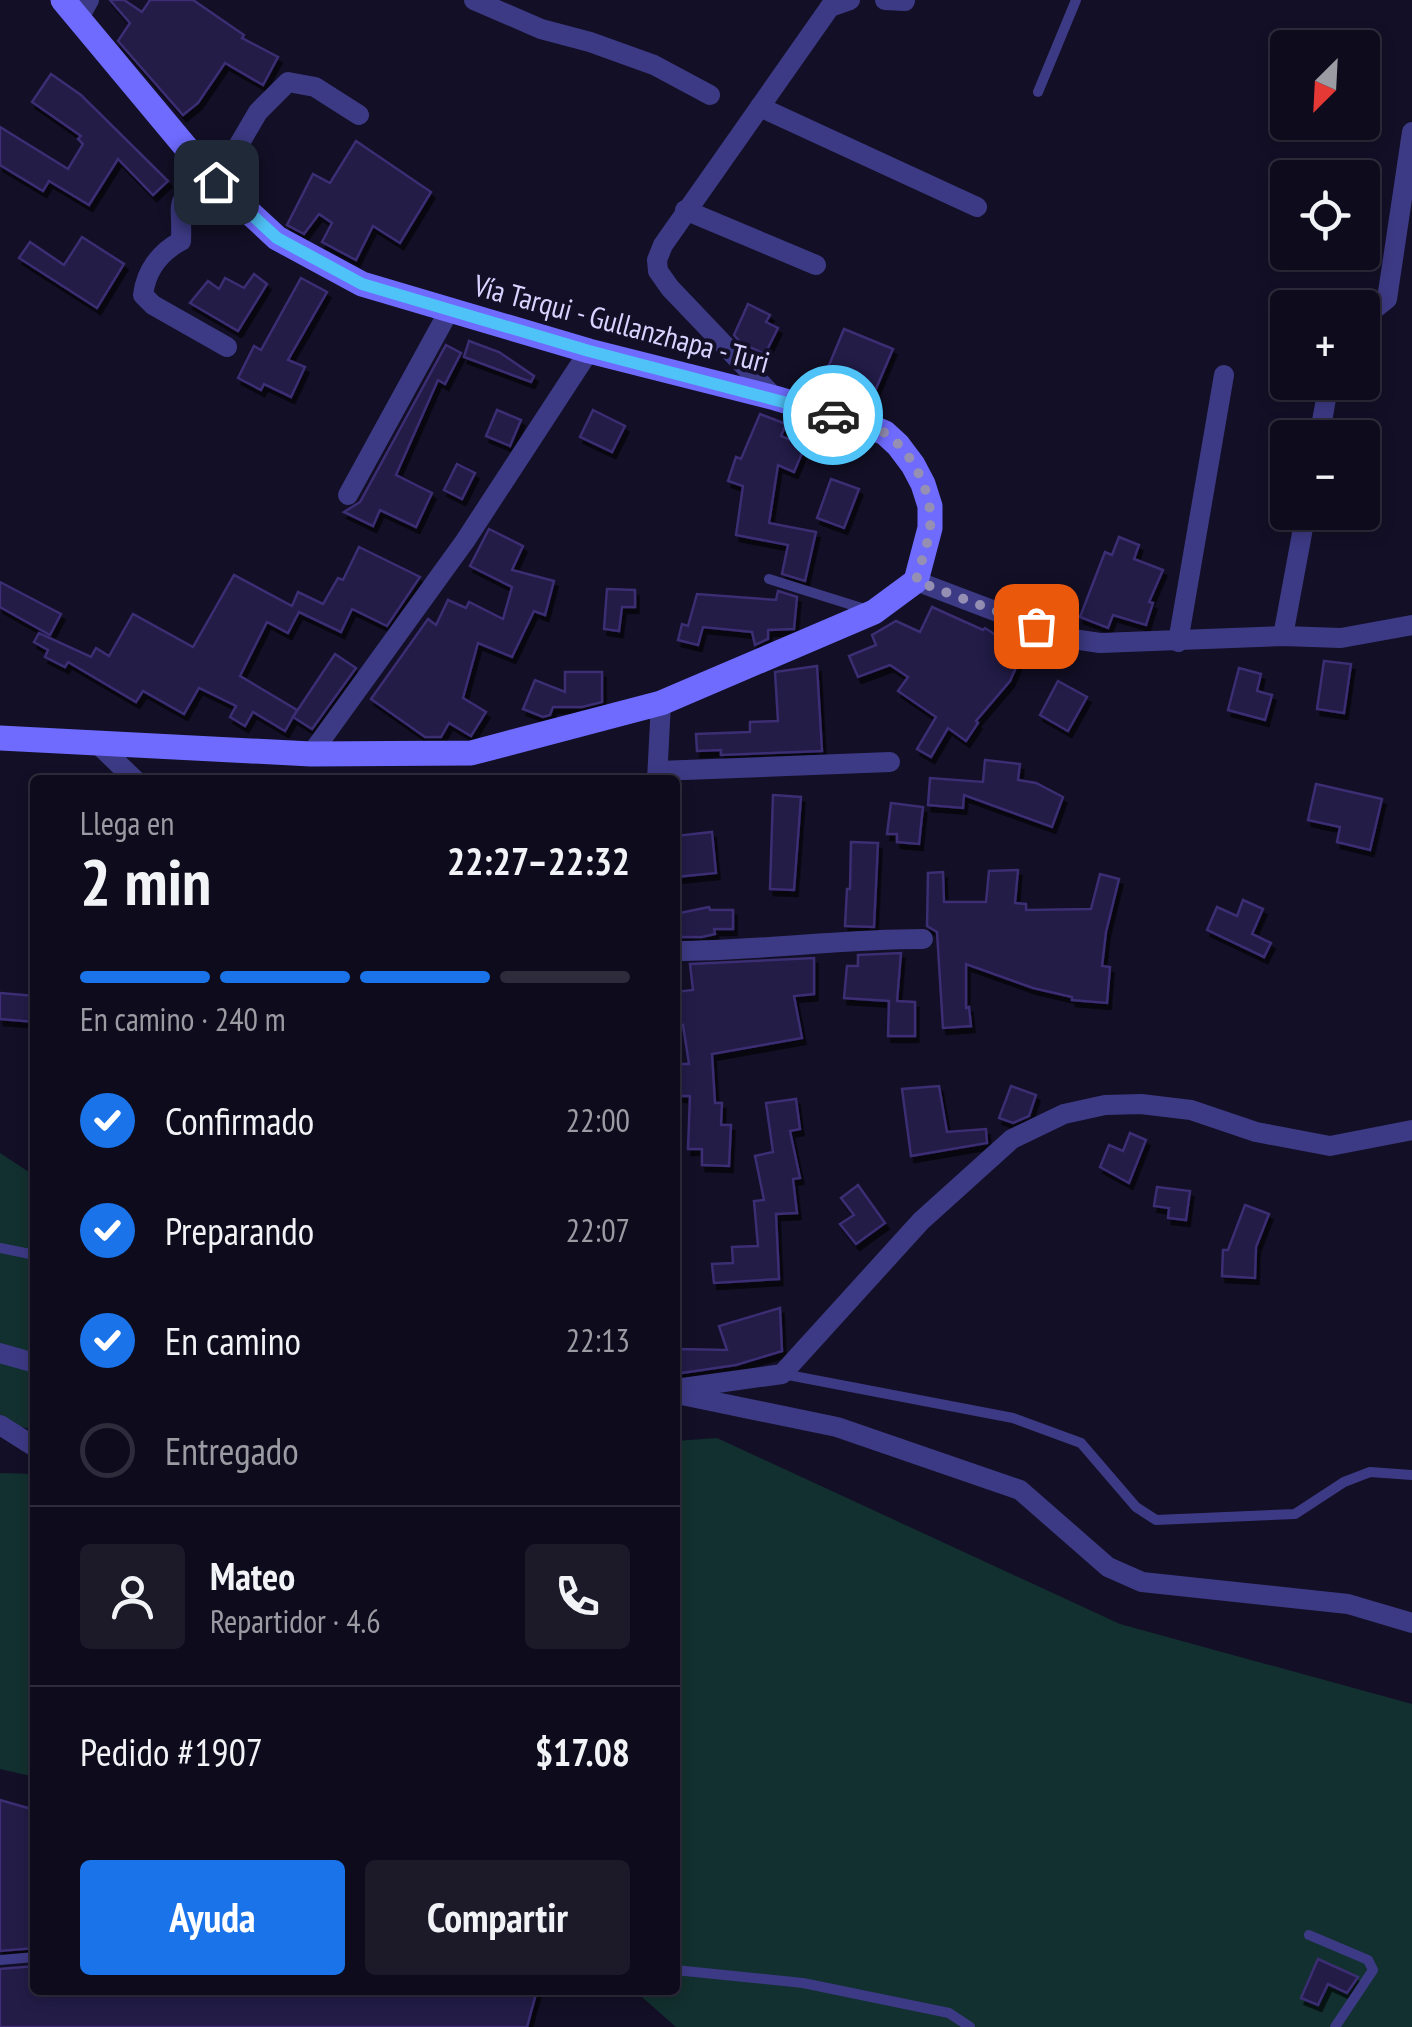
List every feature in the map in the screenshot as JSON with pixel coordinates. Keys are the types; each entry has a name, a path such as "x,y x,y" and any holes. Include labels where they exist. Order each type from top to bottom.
{"main road":[{"name":"Vía Tarqui - Gullanzhapa - Turi","path":"77,6 213,178 277,238 362,284 589,351 775,398 884,433 898,445 924,484 930,506 930,528 916,581"},
{"path":"0,738 311,754 471,753 661,703 874,612 916,581"}],"street":[{"path":"474,0 541,29 654,65 710,95"},
{"path":"775,398 658,272 657,260 684,210 830,7 850,0"},
{"path":"885,0 905,1"},
{"path":"226,347 153,305 143,295 145,279 166,249 181,241 179,205 185,194 213,178 258,112 288,82 316,86 360,116"},
{"path":"760,107 977,206"},
{"path":"1380,305 1387,299 1412,132"},
{"path":"684,210 816,265"},
{"path":"348,495 450,309"},
{"path":"311,754 466,541 589,351"},
{"path":"1178,642 1224,375"},
{"path":"1283,636 1303,530"},
{"path":"916,581 1066,638 1100,644 1283,636 1341,638 1412,625"},
{"path":"658,775 661,703"},
{"path":"98,744 130,775"},
{"path":"675,775 890,762"},
{"path":"680,951 923,939"},
{"path":"680,1391 782,1374 922,1221 1012,1138 1064,1114 1105,1105 1158,1106 1191,1110 1256,1132 1330,1146 1412,1130"},
{"path":"0,1353 30,1362"},
{"path":"680,1393 838,1427 1020,1490 1108,1567 1142,1582 1348,1604 1412,1623"},
{"path":"0,1424 30,1445"},
{"path":"0,1443 30,1447"}],"lane":[{"path":"1038,92 1076,0"},
{"path":"769,579 874,612"},
{"path":"0,1248 30,1254"},
{"path":"782,1374 1013,1418 1081,1443 1136,1507 1156,1520 1296,1514 1344,1482 1370,1472 1412,1474"},
{"path":"1309,1936 1368,1960 1373,1970 1335,2027"},
{"path":"0,1960 30,1957"},
{"path":"680,1971 803,1983 949,2013 970,2027"}],"green space":[{"path":"0,1153 30,1173 30,1429 0,1422"},
{"path":"717,1438 1120,1624 1412,1704 1412,2027 676,2027 640,1995 680,1995 680,1441"},
{"path":"0,1473 30,1474 30,1776 0,1769"}],"building":[{"path":"110,0 124,0 142,12 150,0 193,0 244,35 242,38 278,57 263,85 225,63 198,103 183,115 118,41 130,23"},
{"path":"51,74 81,95 168,181 153,195 118,159 89,205 49,181 43,191 0,165 0,127 68,169 83,144 78,139 81,136 32,102"},
{"path":"356,141 431,192 400,243 373,226 356,260 322,242 332,223 319,214 304,234 287,225 313,174 330,183"},
{"path":"82,237 124,264 97,308 19,258 30,242 64,265"},
{"path":"254,274 267,284 238,331 190,303 208,281 219,289 225,278 244,288"},
{"path":"301,278 327,292 288,360 305,367 291,397 264,384 261,390 238,378 254,346 261,350"},
{"path":"748,304 770,315 766,322 778,328 765,354 741,343 734,335"},
{"path":"844,329 893,349 875,391 827,370"},
{"path":"469,341 499,352 534,376 531,382 464,357"},
{"path":"446,345 461,353 445,384 438,380 396,475 432,493 416,527 380,510 373,526 344,512 360,502"},
{"path":"497,410 521,420 510,446 486,436"},
{"path":"593,410 625,426 612,452 580,437"},
{"path":"760,414 786,424 781,436 805,446 794,472 778,465 769,523 816,532 805,581 782,574 788,545 736,535 743,486 728,481 736,457 741,459"},
{"path":"457,464 475,473 462,499 444,490"},
{"path":"831,479 859,489 844,528 817,518"},
{"path":"489,529 523,546 512,570 554,581 545,615 534,611 512,657 478,643 463,698 486,712 471,736 449,723 441,737 425,737 371,699 428,619 436,625 448,600 466,608 469,602 503,619 512,587 470,566"},
{"path":"1119,537 1139,545 1134,559 1163,570 1149,602 1153,603 1146,625 1113,615 1108,628 1080,617 1105,552 1112,555"},
{"path":"359,547 420,577 387,626 352,609 341,632 299,612 288,633 267,622 240,676 297,710 285,731 253,712 245,726 230,717 236,706 199,688 184,714 143,691 136,702 68,662 65,667 45,657 48,650 34,642 39,633 91,657 96,648 109,656 133,614 193,647 234,575 292,606 298,592 323,604 338,578 343,580"},
{"path":"0,582 61,614 50,635 0,607"},
{"path":"607,589 635,590 635,607 622,607 619,631 604,629"},
{"path":"778,591 797,597 794,629 768,630 768,639 755,645 752,632 703,627 698,645 678,640 682,624 688,626 697,594 776,600"},
{"path":"932,607 1025,647 1010,681 976,721 966,741 948,728 931,757 917,749 936,717 898,691 908,677 890,665 858,677 849,656 876,645 872,635 896,621 920,632"},
{"path":"335,654 356,668 312,729 293,717"},
{"path":"1324,661 1351,664 1344,713 1317,709"},
{"path":"817,666 822,751 721,755 721,750 697,751 696,734 750,732 750,722 778,721 775,672"},
{"path":"1239,668 1261,674 1257,691 1272,695 1265,720 1228,710"},
{"path":"565,672 602,672 602,702 553,707 550,715 543,717 523,709 535,680 565,692"},
{"path":"1058,681 1087,697 1068,731 1040,715"},
{"path":"985,760 1020,764 1018,780 1036,783 1063,797 1052,827 964,795 963,808 928,805 930,778 983,782"},
{"path":"1316,784 1382,799 1370,850 1337,842 1340,827 1308,820"},
{"path":"773,795 801,797 794,890 770,889"},
{"path":"891,803 923,807 919,844 897,842 897,834 887,834"},
{"path":"712,832 716,873 680,877 680,835"},
{"path":"851,842 878,843 874,927 845,926"},
{"path":"1018,870 1015,903 1026,904 1026,910 1091,909 1100,874 1119,879 1102,966 1110,967 1107,1003 1072,1000 966,964 966,1008 969,1007 971,1026 943,1028 937,932 927,926 928,873 943,872 944,902 986,902 989,871"},
{"path":"1243,900 1263,909 1252,934 1271,943 1264,957 1207,930 1217,907 1237,916"},
{"path":"709,907 733,910 733,929 714,929 715,934 702,937 680,937 680,913"},
{"path":"901,953 897,1001 915,1002 915,1036 888,1036 889,1001 844,998 847,966 858,966 858,955"},
{"path":"814,958 814,994 794,996 802,1038 712,1054 715,1103 722,1103 721,1125 731,1125 729,1166 702,1165 702,1149 688,1149 690,1096 680,1096 680,1064 689,1064 683,1025 680,1025 680,991 693,990 690,964"},
{"path":"0,993 30,996 30,1022 0,1019"},
{"path":"939,1086 947,1132 986,1129 987,1143 911,1156 902,1089"},
{"path":"1011,1086 1036,1095 1029,1116 1013,1123 999,1118"},
{"path":"796,1099 800,1129 790,1131 800,1178 793,1179 797,1213 776,1214 779,1279 714,1283 712,1264 733,1263 732,1247 758,1246 754,1201 764,1200 755,1156 773,1152 766,1103"},
{"path":"1130,1133 1146,1140 1129,1183 1100,1167 1109,1145 1123,1151"},
{"path":"858,1185 885,1223 856,1244 840,1224 854,1215 841,1198"},
{"path":"1157,1187 1190,1191 1186,1220 1168,1218 1169,1208 1154,1206"},
{"path":"1245,1205 1269,1214 1256,1247 1255,1278 1222,1276 1223,1250 1228,1250"},
{"path":"780,1308 782,1351 736,1365 680,1373 680,1349 727,1350 719,1326"},
{"path":"0,1800 30,1809 30,1948 0,1951"},
{"path":"1318,1959 1358,1977 1347,1993 1328,1984 1318,2005 1301,1998"},
{"path":"30,1966 30,1995 536,1995 527,2027 0,2027 0,1969"}],"way so far":[{"path":"833,415 884,433 898,445 924,484 930,528 916,581 1036,626"}],"route":[{"path":"216,182 277,238 362,284 589,351 833,415"}]}
